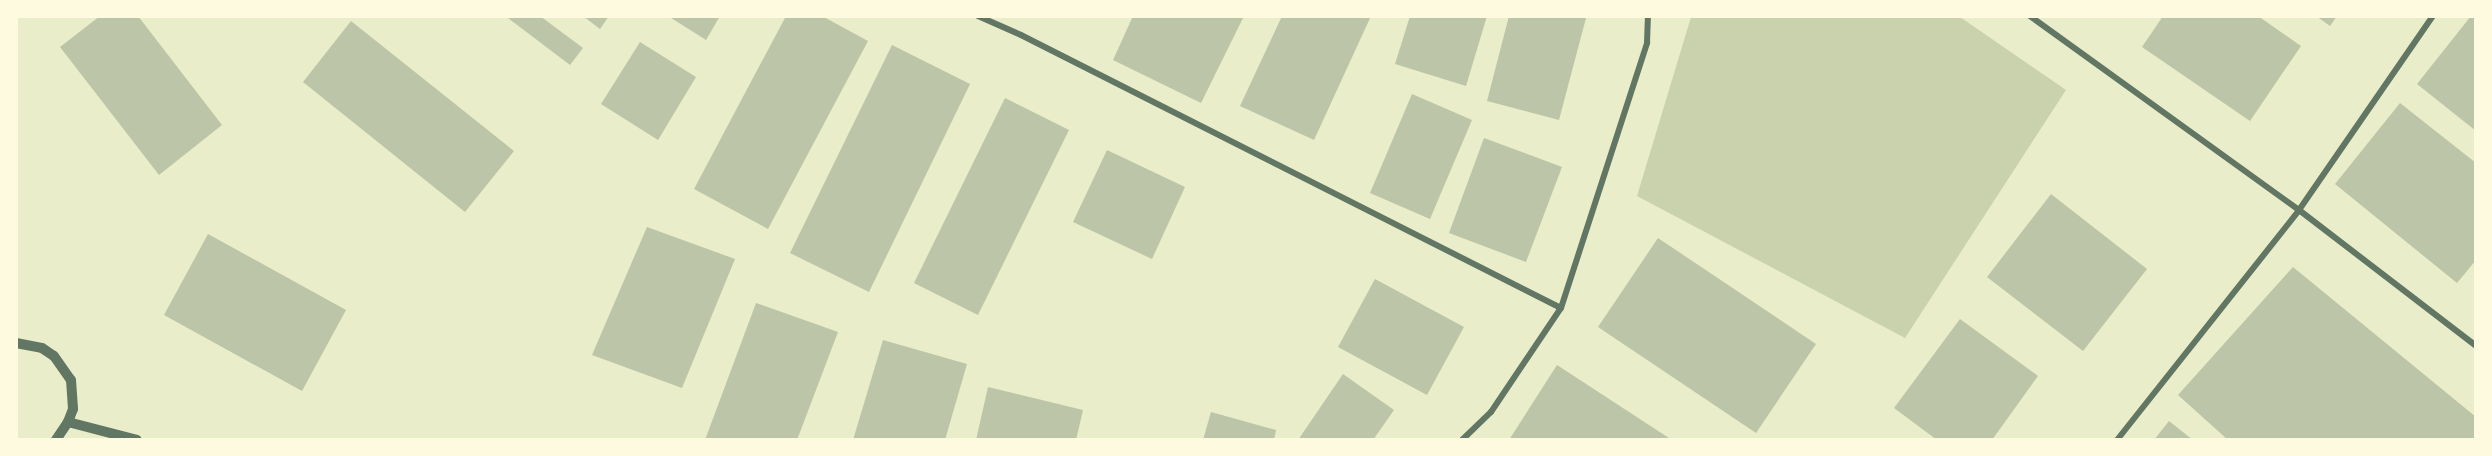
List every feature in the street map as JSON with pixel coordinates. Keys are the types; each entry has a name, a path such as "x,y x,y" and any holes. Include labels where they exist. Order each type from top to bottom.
{"street":[{"path":"978,16 1021,35 1561,308"},
{"path":"1462,440 1491,412 1561,308 1647,43 1648,16"},
{"path":"2030,16 2299,210 2475,346"},
{"path":"2117,440 2299,210 2433,16"},
{"path":"16,343 42,348 64,367 73,394 73,409 68,422 56,440"},
{"path":"68,422 137,440"}],"green space":[{"path":"1691,17 1960,17 2066,90 1905,338 1637,196"}],"building":[{"path":"100,16 138,16 222,125 159,175 60,47"},
{"path":"510,16 540,16 583,48 570,65 508,18"},
{"path":"583,16 609,16 600,29"},
{"path":"668,16 720,16 706,40"},
{"path":"786,16 822,16 868,41 768,229 694,189"},
{"path":"1133,16 1244,16 1201,103 1113,60"},
{"path":"1282,16 1371,16 1314,140 1240,106"},
{"path":"1410,16 1487,16 1466,86 1395,64"},
{"path":"1509,16 1586,18 1559,120 1487,101"},
{"path":"2163,16 2258,16 2301,46 2250,121 2142,47"},
{"path":"2316,16 2337,16 2330,26"},
{"path":"2471,16 2476,16 2476,131 2417,84"},
{"path":"351,21 514,151 465,212 303,82"},
{"path":"640,42 696,77 658,140 601,104"},
{"path":"892,45 970,84 869,292 790,253"},
{"path":"1412,94 1472,120 1430,219 1370,193"},
{"path":"1005,98 1069,130 978,315 914,283"},
{"path":"2400,103 2476,163 2476,260 2457,283 2335,184"},
{"path":"1484,138 1562,167 1526,262 1449,233"},
{"path":"1107,150 1185,187 1152,259 1073,222"},
{"path":"2051,194 2147,269 2083,351 1987,277"},
{"path":"647,227 735,259 682,388 592,355"},
{"path":"208,234 346,310 302,391 164,315"},
{"path":"1658,238 1816,344 1756,433 1598,327"},
{"path":"2293,267 2476,417 2476,440 2228,440 2178,395"},
{"path":"1375,279 1464,327 1427,395 1338,347"},
{"path":"756,303 838,332 797,440 705,440"},
{"path":"1960,319 2038,376 1992,440 1937,440 1894,408"},
{"path":"883,340 967,364 945,440 853,440"},
{"path":"1557,365 1672,440 1509,440"},
{"path":"1343,374 1394,410 1373,440 1298,440"},
{"path":"988,387 1083,410 1076,440 976,440"},
{"path":"1211,412 1276,430 1274,440 1203,440"},
{"path":"2169,421 2193,440 2154,440"}]}
